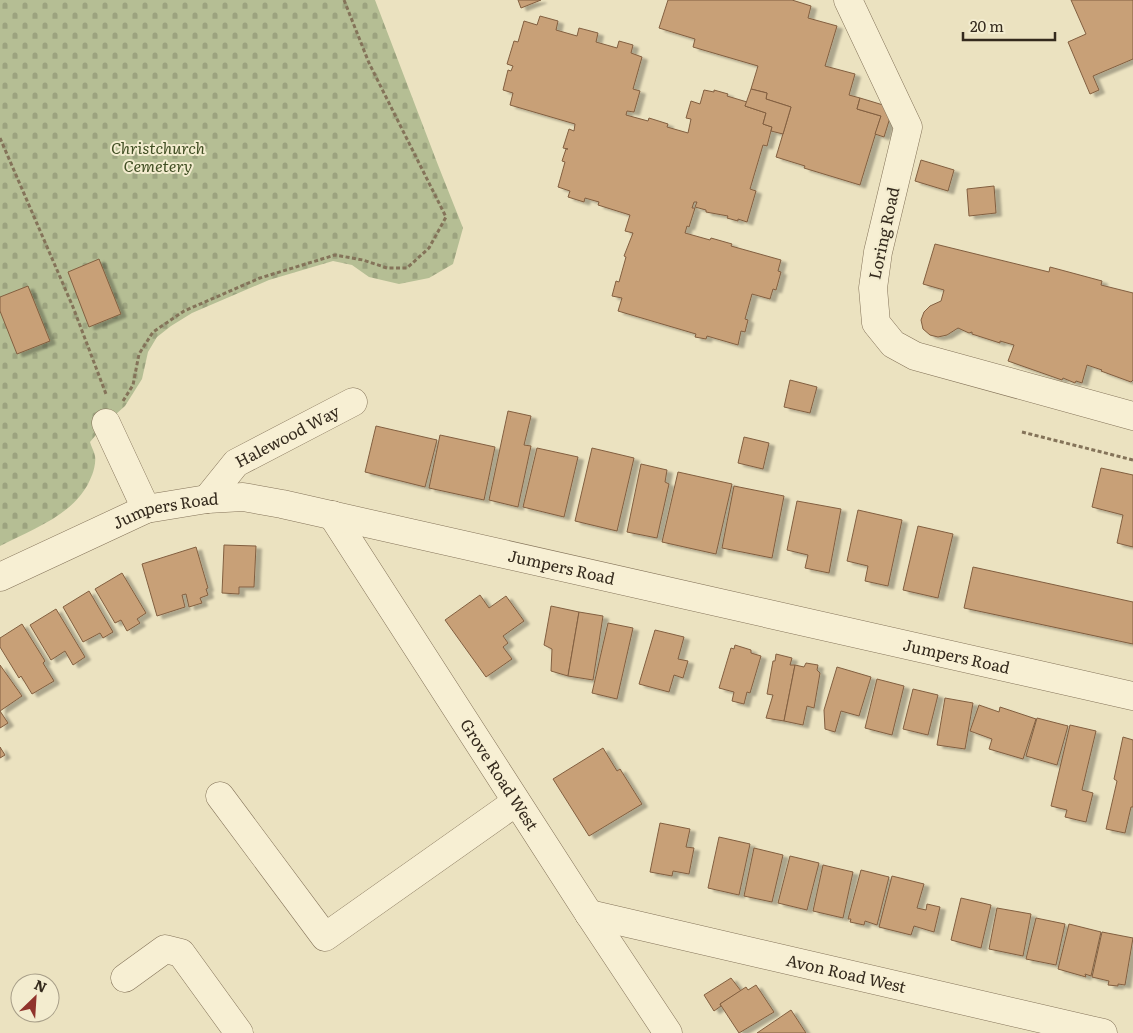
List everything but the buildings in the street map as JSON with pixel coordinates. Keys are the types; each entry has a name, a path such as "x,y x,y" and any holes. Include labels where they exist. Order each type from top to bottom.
{"street":[{"name":"Loring Road","path":"848,0 908,128 878,252 873,288 876,323 893,344 915,356 1133,416"},
{"name":"Halewood Way","path":"207,499 236,463 353,402"},
{"path":"109,415 146,509"},
{"name":"Jumpers Road","path":"0,577 146,509 207,499 242,497 332,515 1133,696"},
{"name":"Grove Road West","path":"332,515 516,802 668,1033"},
{"path":"220,796 325,937 516,802"},
{"name":"Avon Road West","path":"589,914 1102,1033"},
{"path":"125,978 165,949 181,953 239,1033"}],"path":[{"path":"0,138 73,306 109,415 123,401 132,385 139,354 152,332 184,311 260,278 335,255 363,260 387,268 407,268 429,248 446,217 369,63 344,0"},
{"path":"1022,432 1133,460"}],"green space":[{"name":"Christchurch Cemetery","path":"0,0 375,0 463,228 453,264 429,278 399,284 369,277 352,265 333,261 269,280 192,313 171,326 157,337 148,352 142,379 125,406 106,423 90,442 95,461 92,475 85,489 66,510 40,526 0,546"}]}
